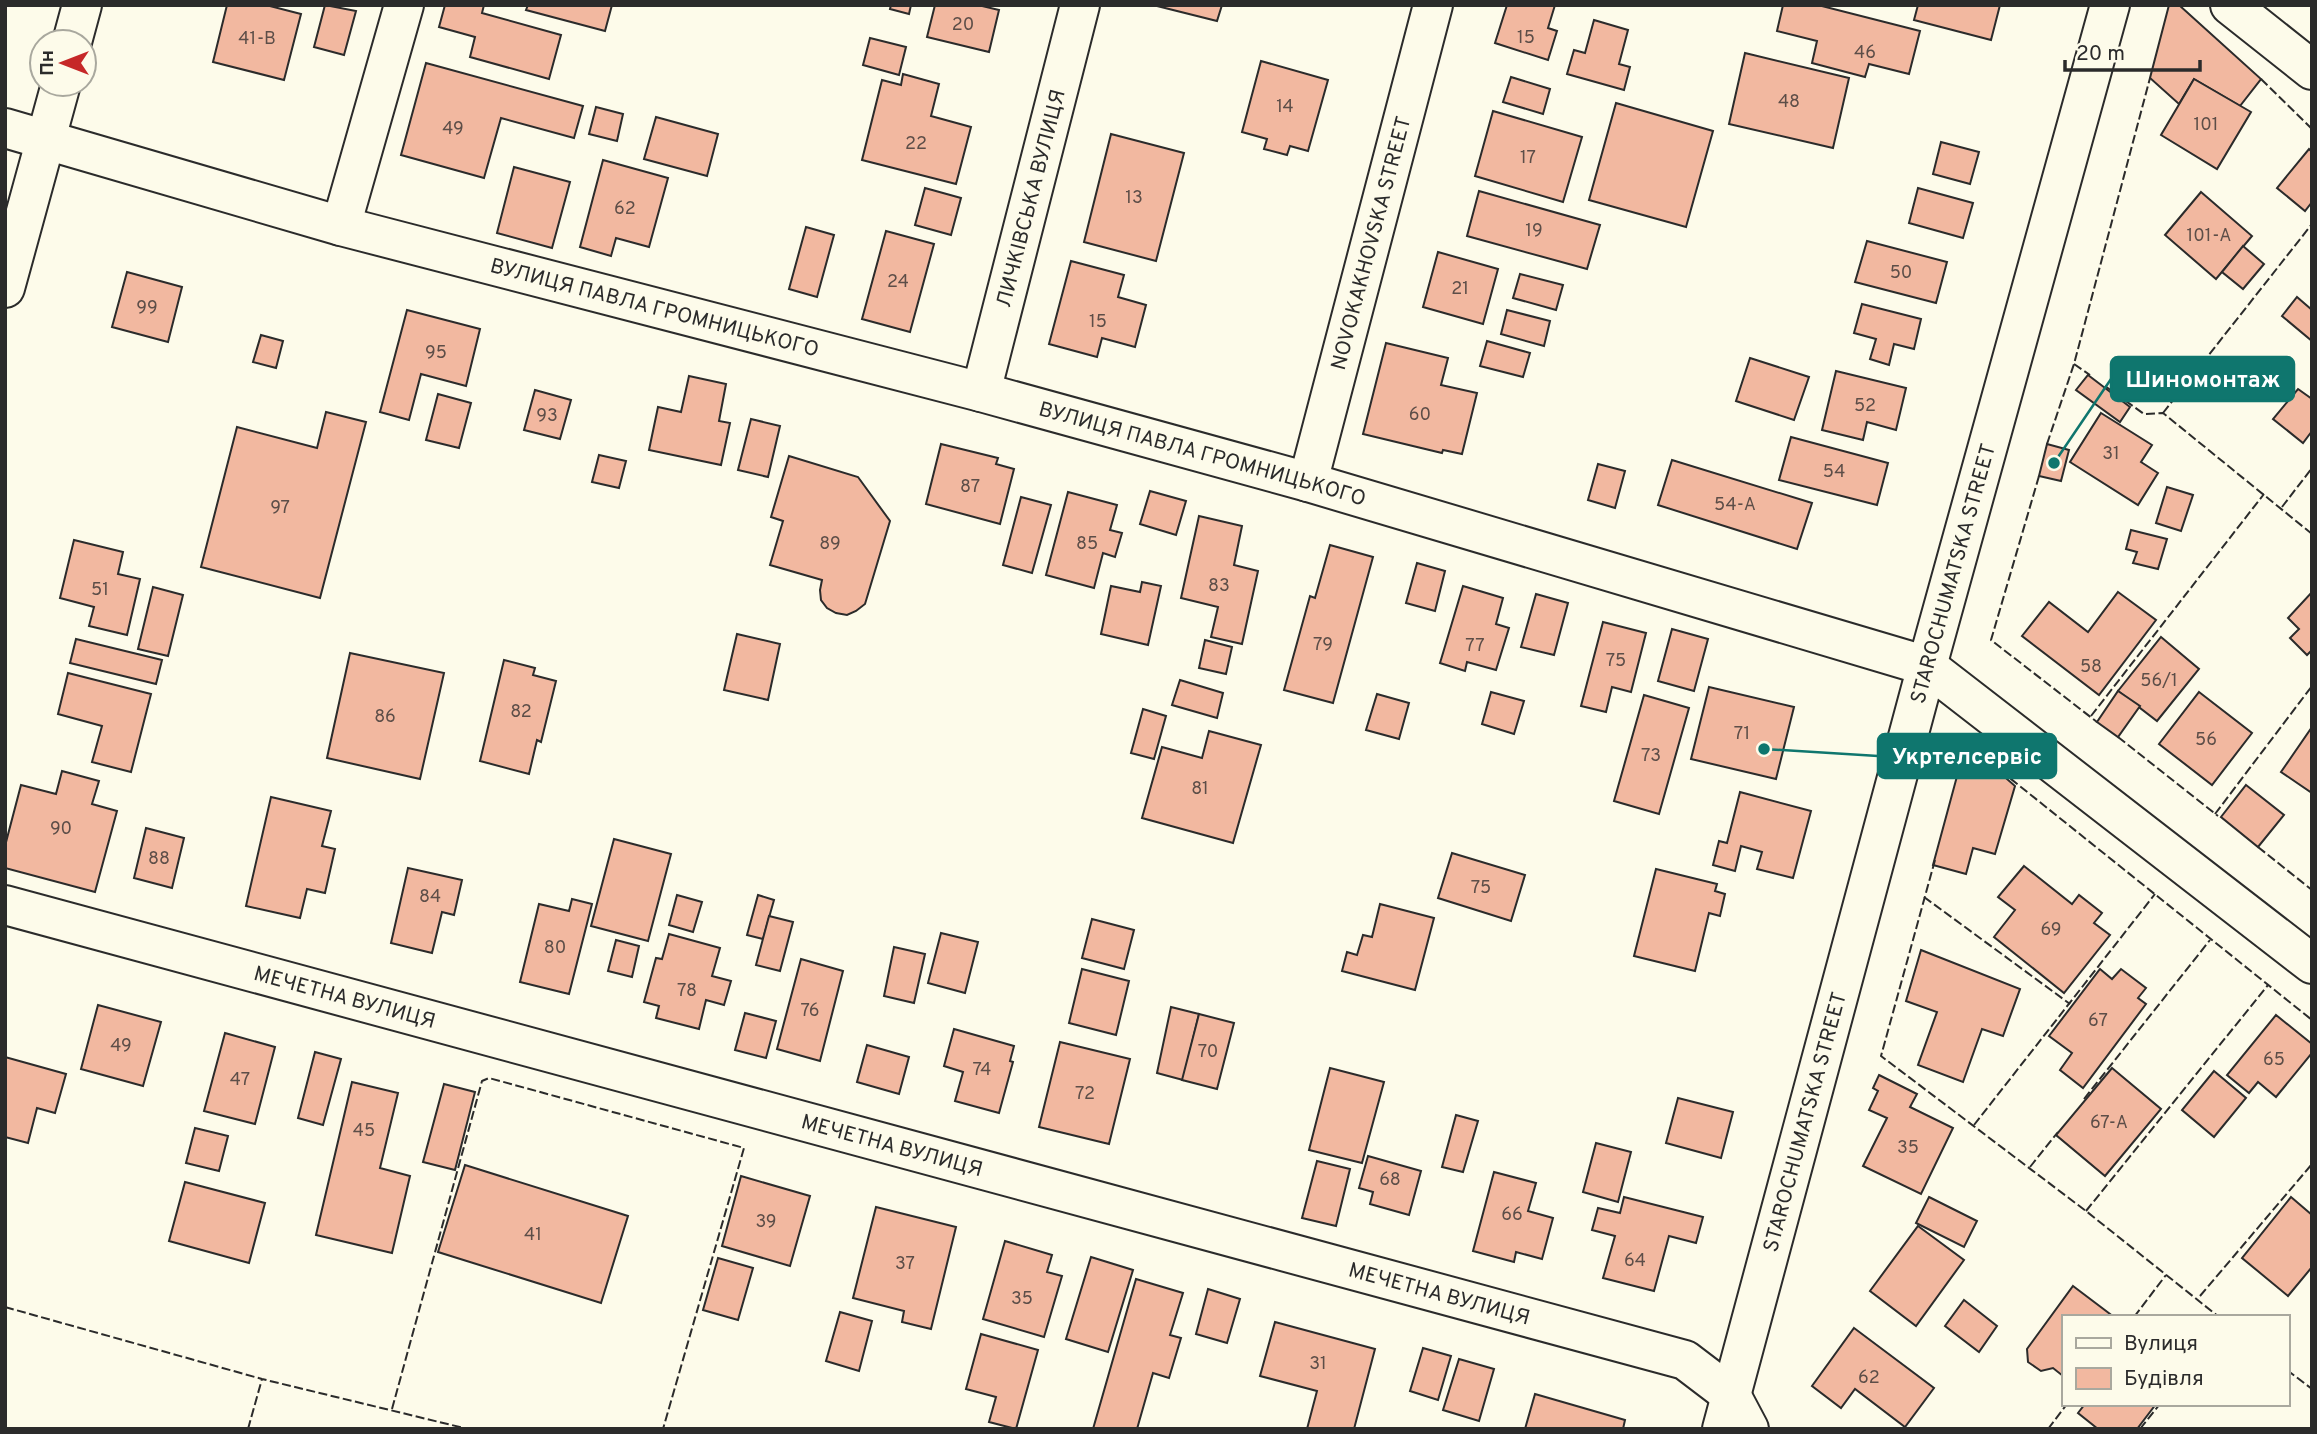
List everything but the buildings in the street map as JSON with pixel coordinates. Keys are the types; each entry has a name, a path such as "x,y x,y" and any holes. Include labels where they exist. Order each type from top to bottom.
{"street":[{"path":"76,28 82,5"},
{"path":"341,226 404,5"},
{"name":"ЛИЧКІВСЬКА ВУЛИЦЯ","path":"981,392 1080,5"},
{"name":"NOVOKAKHOVSKA STREET","path":"1308,481 1433,5"},
{"name":"STAROCHUMATSKA STREET","path":"1727,1412 1927,666 2110,5"},
{"path":"2230,5 2312,70"},
{"path":"5,288 57,98"},
{"name":"ВУЛИЦЯ ПАВЛА ГРОМНИЦЬКОГО","path":"5,128 341,226 981,392 1308,481 1927,666 2312,964"},
{"name":"МЕЧЕТНА ВУЛИЦЯ","path":"5,905 1685,1360 1727,1412 1749,1429"}],"fence":[{"path":"2047,444 2074,364 2150,78"},
{"path":"2261,79 2312,129"},
{"path":"2163,413 2312,224"},
{"path":"2074,364 2090,375"},
{"path":"2105,386 2144,414 2163,413 2312,534"},
{"path":"2282,507 2312,468"},
{"path":"2039,476 1991,640 2097,722"},
{"path":"2091,716 2264,494"},
{"path":"2215,814 2312,686"},
{"path":"2118,737 2218,816"},
{"path":"1991,763 2312,1020"},
{"path":"2258,847 2312,890"},
{"path":"1935,860 1881,1056 2086,1211 2216,1315"},
{"path":"1974,1125 2155,894"},
{"path":"1924,897 2070,1004"},
{"path":"2084,1099 2210,940"},
{"path":"2086,1211 2268,985"},
{"path":"392,1409 482,1081 489,1078 744,1148 663,1429"},
{"path":"2030,1167 2058,1132"},
{"path":"2200,1296 2312,1164"},
{"path":"2136,1315 2166,1275"},
{"path":"5,1307 262,1379 468,1429"},
{"path":"2289,1372 2312,1389"},
{"path":"248,1429 262,1379"},
{"path":"2048,1429 2065,1406"},
{"path":"2140,1429 2158,1406"}],"place":[{"name":"Шиномонтаж","path":"2054,463"},
{"name":"Укртелсервіс","path":"1764,749"}]}
